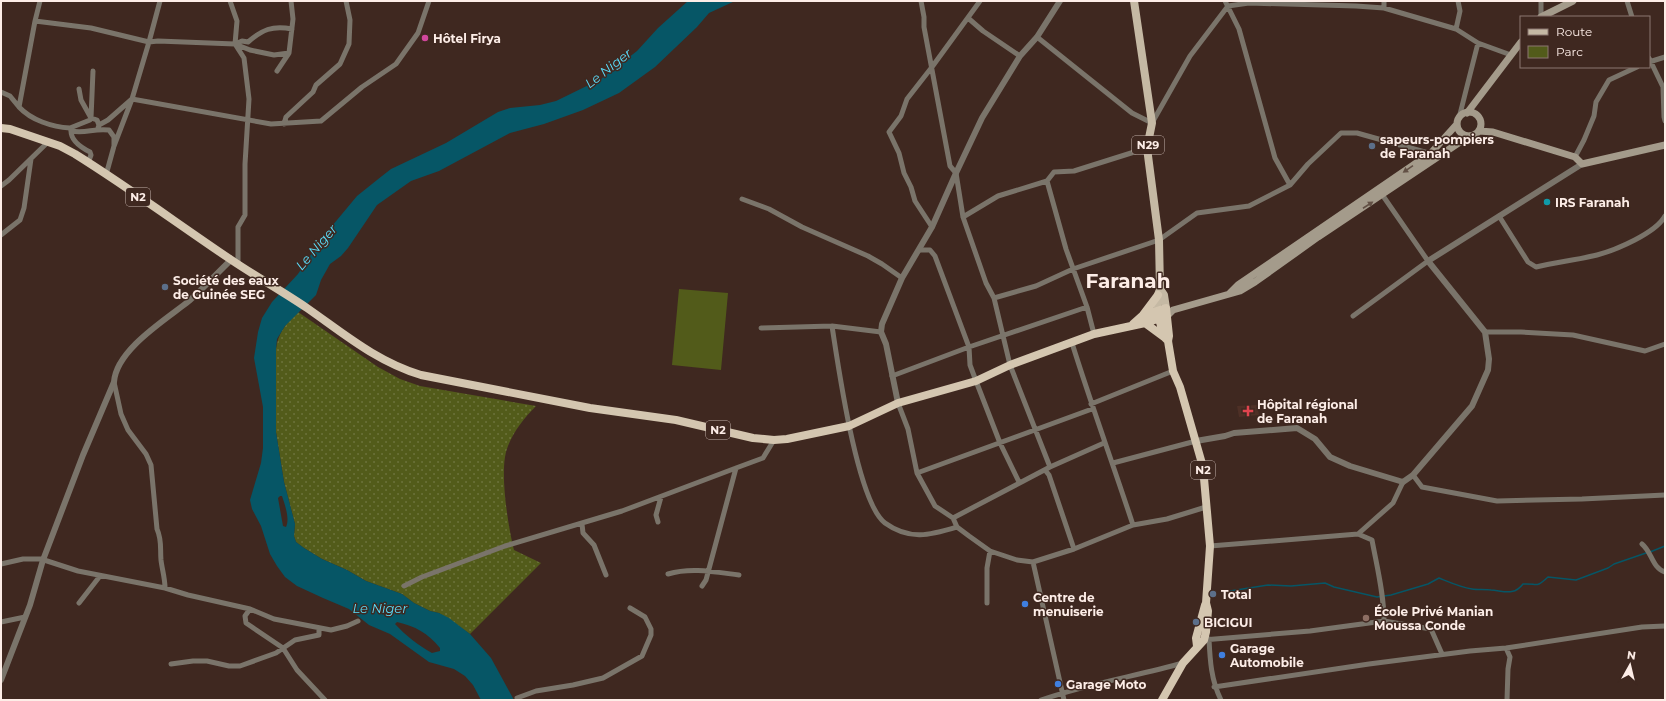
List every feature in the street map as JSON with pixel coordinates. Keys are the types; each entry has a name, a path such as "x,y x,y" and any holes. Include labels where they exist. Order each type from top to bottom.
{"highway":[{"name":"N2","path":"1,128 10,129 60,146 106,175 238,265 306,308 335,330 386,361 404,370 421,375 590,408 676,420 753,438 774,440 787,439 849,426 898,403 976,381 1010,365 1094,334 1133,324 1165,313 1166,339 1173,372 1180,387 1196,441 1203,467 1206,490 1206,507 1210,546 1206,603 1207,625 1201,641"},
{"path":"1159,292 1144,319 1166,339"},
{"path":"1162,700 1183,663 1192,654 1201,641"}],"main road":[{"name":"N29","path":"1134,1 1152,123 1147,148 1159,240 1159,292"},
{"path":"1543,16 1573,1"},
{"path":"1434,155 1458,121 1467,113 1520,43"},
{"path":"1165,313 1240,291 1318,238 1434,155 1469,136 1475,135 1479,131 1480,119 1478,97"},
{"path":"1467,113 1473,113 1493,132"},
{"path":"1458,121 1460,132 1469,136"},
{"path":"1479,131 1493,132 1575,156 1582,164 1665,145"},
{"name":"N2","path":"1159,292 1165,313"}],"street":[{"path":"19,107 40,1"},
{"path":"106,175 114,146 132,100 160,1"},
{"path":"230,1 238,21 235,44 244,58 249,99 245,164 245,215 238,227 238,265"},
{"path":"277,71 289,53 293,18 291,1"},
{"path":"284,124 286,117 313,92 316,85 340,64 349,44 350,20 346,1"},
{"path":"132,100 248,121 284,124 321,121 362,87 396,64 418,33 429,1"},
{"path":"921,1 924,27 950,166 956,173 963,217 986,283 994,298 1010,365 1048,468 1074,549"},
{"path":"932,227 915,201 904,172 899,153 889,132 901,116 907,99 980,1"},
{"path":"1060,1 1037,37 1020,56 982,118 932,227 902,278 882,324 881,332 886,344 898,403 908,429 917,473 935,506 953,518 957,527 990,551 1017,560 1033,562 1074,549 1133,525 1167,519 1206,507"},
{"path":"1384,1 1384,8"},
{"path":"1456,29 1460,11 1458,1"},
{"path":"1541,1 1541,16"},
{"path":"1627,1 1632,16"},
{"path":"1226,3 1249,2 1384,8 1456,29 1478,43 1511,55"},
{"path":"1037,37 1132,113 1152,123 1190,56 1226,3"},
{"path":"1226,3 1239,29 1275,158 1290,185"},
{"path":"968,18 983,31 1020,56"},
{"path":"35,21 91,28 149,42 158,41 235,44 250,50 274,55 289,53"},
{"path":"235,44 242,41 248,42 257,34 269,29 280,27 292,29"},
{"path":"1458,121 1478,43"},
{"path":"1650,61 1665,57"},
{"path":"1650,63 1663,87 1665,121"},
{"path":"1575,156 1584,140 1594,116 1596,102 1609,80 1635,68"},
{"path":"70,130 90,120 91,118 93,71"},
{"path":"80,89 81,100 91,118 97,120 99,127"},
{"path":"1,92 10,96 19,107 35,118 55,127 82,134 99,127 132,100"},
{"path":"99,127 109,130 114,137 114,146"},
{"path":"70,130 72,137 81,147 90,152 91,156 88,163"},
{"path":"994,298 1036,286 1073,269 1159,240 1197,213 1249,206 1290,185 1308,164 1341,133 1357,133 1434,155"},
{"path":"1,186 48,142"},
{"path":"963,217 998,196 1047,181 1054,172 1074,171 1147,148"},
{"path":"1,235 20,220 24,208 30,159"},
{"path":"1353,316 1428,261 1582,164"},
{"path":"1047,181 1066,249 1087,307 1094,334"},
{"path":"1358,534 1393,503 1403,482 1413,475 1472,406 1488,370 1489,359 1485,332 1428,261 1380,193"},
{"path":"742,199 768,209 802,228 868,256 902,278"},
{"path":"1499,216 1528,262 1536,266 1598,255 1640,238 1662,222 1665,216"},
{"path":"919,250 930,250 934,256 969,346 970,365 976,381 1000,443 1020,482"},
{"path":"1,680 26,617 43,560 83,455 114,382 118,365 128,351 190,300 231,260"},
{"path":"892,376 969,346 1087,307"},
{"path":"761,328 832,326 881,332"},
{"path":"832,326 849,426 870,502 884,522 902,533 917,535 932,534 957,527"},
{"path":"1485,332 1521,332 1573,335 1645,351 1665,344"},
{"path":"1072,343 1091,406 1113,463 1133,525"},
{"path":"917,473 1035,431 1173,372"},
{"path":"114,382 121,414 128,430 146,454 151,465 157,529 161,538 161,561 166,588"},
{"path":"1113,463 1196,441 1234,434 1297,428 1315,439 1330,457 1350,466 1403,482"},
{"path":"404,586 422,577 505,546 582,524 661,497 763,458 774,440"},
{"path":"953,518 1048,468 1104,443"},
{"path":"702,586 706,580 707,571 736,468"},
{"path":"1413,475 1422,487 1497,501 1665,495"},
{"path":"658,522 656,515 661,497"},
{"path":"582,524 583,533 594,545 606,575"},
{"path":"1210,546 1358,534 1372,540 1383,595 1384,622"},
{"path":"1642,544 1648,549 1652,560 1659,570 1665,572"},
{"path":"987,603 987,568 990,551"},
{"path":"1,564 22,559 43,560 78,572 166,588 188,595 250,609 274,619 331,630 347,626 358,621"},
{"path":"1033,562 1064,700"},
{"path":"668,574 681,570 739,574"},
{"path":"80,603 100,576"},
{"path":"517,698 536,691 603,678 642,656 651,635 651,630 645,617 630,608"},
{"path":"250,609 245,616 246,623 283,648 297,670 325,700"},
{"path":"1,622 26,617"},
{"path":"1221,700 1214,687 1210,665 1201,641 1310,631 1384,622 1431,629 1442,654"},
{"path":"1214,687 1442,654 1506,648 1634,629 1665,626"},
{"path":"171,664 207,661 228,666 240,666 276,653 295,640 319,635 319,628"},
{"path":"1506,648 1510,657 1507,700"},
{"path":"1041,700 1062,693 1152,672 1183,663"}],"shaded area":[{"name":"Hôpital régional de Faranah","path":"1257,405 1259,415 1239,417 1237,406"}],"green space":[{"path":"679,289 728,293 721,370 672,365"},
{"path":"298,312 378,367 400,379 420,386 536,406 523,421 508,445 504,462 504,487 509,528 514,550 541,563 470,634 439,613 430,611 414,603 402,594 366,581 347,570 322,559 296,542 294,536 295,524 284,482 276,432 276,349 283,329"}],"water":[{"name":"Le Niger","path":"688,1 735,1 709,13 697,27 655,67 619,93 583,110 544,124 510,133 439,171 411,181 377,205 348,248 341,256 330,264 321,280 316,295 285,326 277,339 276,432 284,482 295,524 294,536 296,542 322,559 347,570 366,581 402,594 414,603 449,618 470,634 491,658 514,700 481,700 473,685 465,676 454,669 429,662 390,634 369,625 349,609 297,586 285,577 277,566 270,554 261,526 252,509 250,500 261,463 263,448 263,407 254,358 258,332 262,318 272,302 298,274 322,238 357,196 391,169 446,143 498,112 510,108 540,105 556,101 601,79 637,51 658,28","holes":["282,496 287,512 286,527 283,526 278,498","397,622 415,628 426,634 440,648 440,651 432,653 422,647 399,628 395,624"]}],"waterway":[{"path":"1650,552 1665,546"},
{"path":"1230,591 1268,585 1291,586 1325,583 1334,587 1377,597 1391,595 1428,584 1439,578 1468,588 1508,592 1520,588 1523,584 1536,585 1548,577 1576,580 1608,568 1614,564 1646,553"}],"place":[{"name":"Hôtel Firya","path":"425,38"},
{"name":"sapeurs-pompiers de Faranah","path":"1372,146"},
{"name":"IRS Faranah","path":"1547,202"},
{"name":"Société des eaux de Guinée SEG","path":"165,287"},
{"name":"Hôpital régional de Faranah","path":"1248,411"},
{"name":"Total","path":"1213,594"},
{"name":"Centre de menuiserie","path":"1025,604"},
{"name":"École Privé Manian Moussa Conde","path":"1366,618"},
{"name":"BICIGUI","path":"1196,622"},
{"name":"Garage Automobile","path":"1222,655"},
{"name":"Garage Moto","path":"1058,684"}],"district":[{"name":"Faranah","path":"1128,281"}]}
